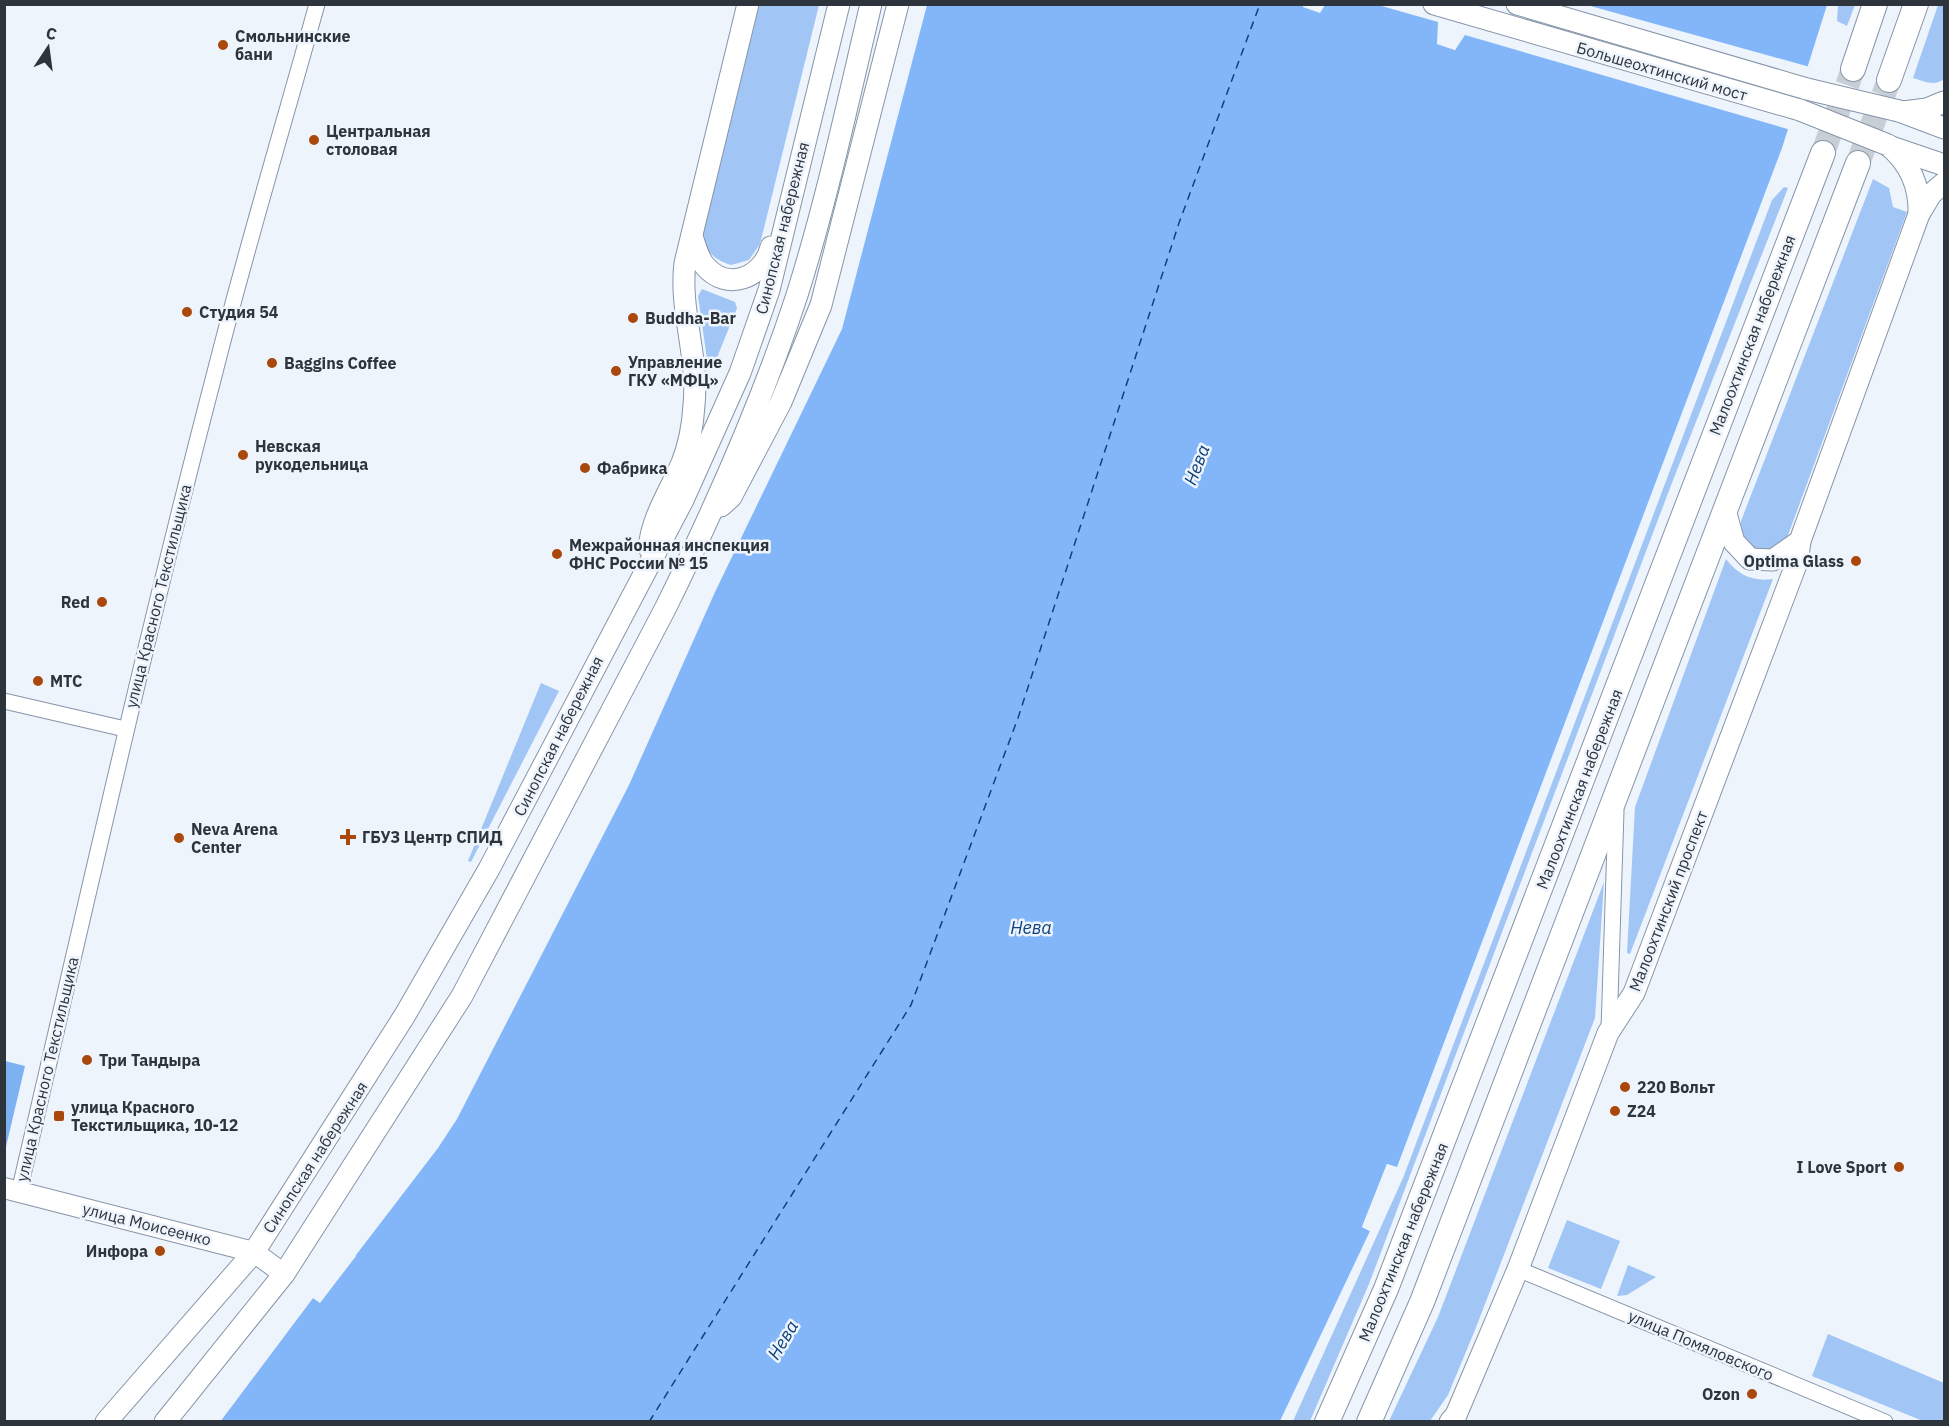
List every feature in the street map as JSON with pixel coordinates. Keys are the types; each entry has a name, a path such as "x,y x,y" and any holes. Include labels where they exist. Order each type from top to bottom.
{"main road":[{"path":"647,563 651,528 683,460 695,404 695,379 683,284 692,236 748,4"},
{"name":"Синопская набережная","path":"106,1422 254,1252 444,952 703,460 740,373 769,290 839,4"},
{"name":"Синопская набережная","path":"165,1422 284,1274 462,996 660,620 708,518 754,408 796,296 871,4"},
{"path":"708,518 731,496 753,458 781,402 821,305 898,4"},
{"name":"Большеохтинский мост","path":"1434,4 1800,110 1944,165"},
{"name":"Большеохтинский мост","path":"1517,4 1807,89 1899,111"},
{"path":"1853,69 1875,4"},
{"path":"1889,80 1916,4"},
{"path":"1899,111 1927,109 1944,102"},
{"path":"1899,111 1944,128"},
{"path":"1888,145 1903,160 1914,179 1919,214"},
{"name":"Малоохтинская набережная","path":"1327,1422 1394,1267 1823,153"},
{"path":"1369,1422 1427,1291 1858,163"},
{"path":"1919,214 1931,194 1944,183"},
{"path":"692,236 705,267 717,275 733,280 748,277 762,268 768,256 778,214 791,194"},
{"name":"Малоохтинский проспект","path":"1453,1419 1518,1269 1608,1033 1634,993 1797,562 1800,542 1919,214"},
{"path":"1725,510 1734,542 1750,559 1773,560 1800,542"}],"street":[{"name":"улица Красного Текстильщика","path":"12,1190 215,370 317,4"},
{"path":"4,701 125,729"},
{"path":"1608,1033 1617,797"},
{"name":"улица Моисеенко","path":"12,1190 254,1252 284,1274"},
{"name":"улица Помяловского","path":"1518,1269 1885,1422"}],"shaded area":[{"path":"759,5 819,5 760,244 749,260 731,265 724,263 710,252 705,241 704,227"},
{"path":"1838,5 1855,5 1847,26 1837,21"},
{"path":"1938,5 1944,5 1944,79 1933,83 1913,78"},
{"path":"1873,179 1889,188 1893,207 1907,212 1787,538 1770,552 1763,551 1752,546 1745,539 1741,521"},
{"path":"1784,187 1788,188 1670,488 1369,1284 1310,1421 1293,1421 1403,1178 1772,200"},
{"path":"702,289 735,302 737,308 712,370 708,366 698,296"},
{"path":"1726,559 1747,576 1773,579 1630,954 1627,953 1635,807"},
{"path":"541,683 559,691 471,862 468,861"},
{"path":"1604,882 1595,1018 1475,1330 1448,1395 1430,1421 1389,1421 1438,1317"},
{"path":"4,1061 25,1066 5,1151"},
{"path":"1567,1220 1620,1241 1601,1289 1548,1268"},
{"path":"1628,1265 1656,1277 1627,1295 1617,1296"},
{"path":"1828,1334 1944,1383 1944,1421 1923,1421 1812,1376"}],"water":[{"name":"Нева","path":"1303,4 1303,7 1320,13 1325,5 1447,5 1439,22 1438,44 1455,50 1476,5 1827,5 1782,148 1397,1167 1387,1164 1362,1227 1370,1231 1280,1421 220,1422 313,1298 320,1302 438,1148 457,1119 629,785 715,592 842,329 927,5"}],"pier":[{"path":"1450,4 1442,23 1441,42 1454,46 1462,34 1473,4 1587,5 1810,67 1791,130 1465,35 1455,50 1437,44 1438,22 1378,5"},
{"path":"1387,1164 1397,1168 1396,1170 1389,1168 1366,1226 1372,1228 1370,1231 1362,1227"},
{"path":"354,1254 356,1256 320,1303 313,1298 315,1295 320,1299"}],"ferry route":[{"path":"649,1422 911,1005 1018,718 1179,223 1260,4"}],"tunnel":[{"path":"1823,153 1853,69"},
{"path":"1858,163 1889,80"}],"place":[{"name":"Смольнинские бани","path":"223,45"},
{"name":"Центральная столовая","path":"314,140"},
{"name":"Студия 54","path":"187,312"},
{"name":"Buddha-Bar","path":"633,318"},
{"name":"Baggins Coffee","path":"272,363"},
{"name":"Управление ГКУ «МФЦ»","path":"616,371"},
{"name":"Невская рукодельница","path":"243,455"},
{"name":"Фабрика","path":"585,468"},
{"name":"Межрайонная инспекция ФНС России № 15","path":"557,554"},
{"name":"Optima Glass","path":"1856,561"},
{"name":"Red","path":"102,602"},
{"name":"МТС","path":"38,681"},
{"name":"ГБУЗ Центр СПИД","path":"348,837"},
{"name":"Neva Arena Center","path":"179,838"},
{"name":"Три Тандыра","path":"87,1060"},
{"name":"220 Вольт","path":"1625,1087"},
{"name":"Z24","path":"1615,1111"},
{"name":"улица Красного Текстильщика, 10-12","path":"59,1116"},
{"name":"I Love Sport","path":"1899,1167"},
{"name":"Инфора","path":"160,1251"},
{"name":"Ozon","path":"1752,1394"}]}
